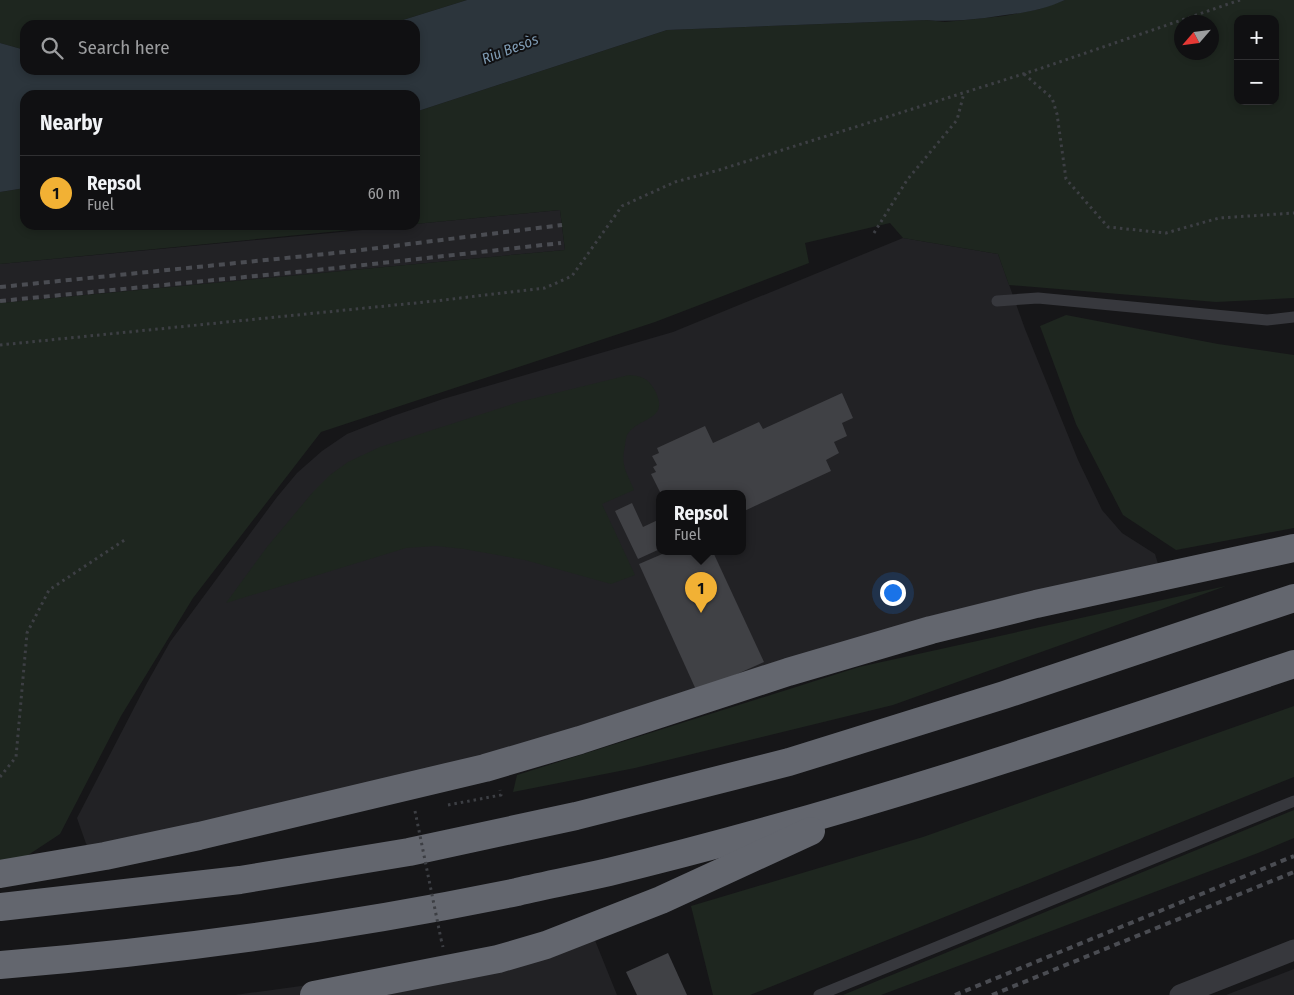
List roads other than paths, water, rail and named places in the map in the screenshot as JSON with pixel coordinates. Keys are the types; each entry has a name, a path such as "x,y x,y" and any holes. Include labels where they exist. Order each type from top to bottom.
{"highway":[{"path":"0,874 105,856 199,836 486,768 580,740 788,672 931,630 1036,604 1294,548"},
{"path":"0,907 249,878 409,852 576,816 797,759 1004,695 1294,598"},
{"path":"0,965 66,960 267,936 435,909 624,868 710,846 892,794 1038,749 1294,664"},
{"path":"314,995 489,961 546,946 589,930 704,881 892,794"}],"street":[{"path":"1180,995 1294,950"}],"lane":[{"path":"997,301 1038,298 1267,320 1294,317"},
{"path":"819,995 1294,801"}],"water":[{"name":"Riu Besòs","path":"467,0 1065,0 1026,12 963,20 667,30 420,110 420,90 20,90 20,189 0,192 0,43 20,49 20,75 420,75 420,20 403,20"}],"railway":[{"path":"0,287 345,252 562,225"},
{"path":"0,301 337,268 561,243"},
{"path":"955,995 1294,856"},
{"path":"992,995 1294,872"}],"place":[{"name":"Repsol","path":"701,613"}]}
